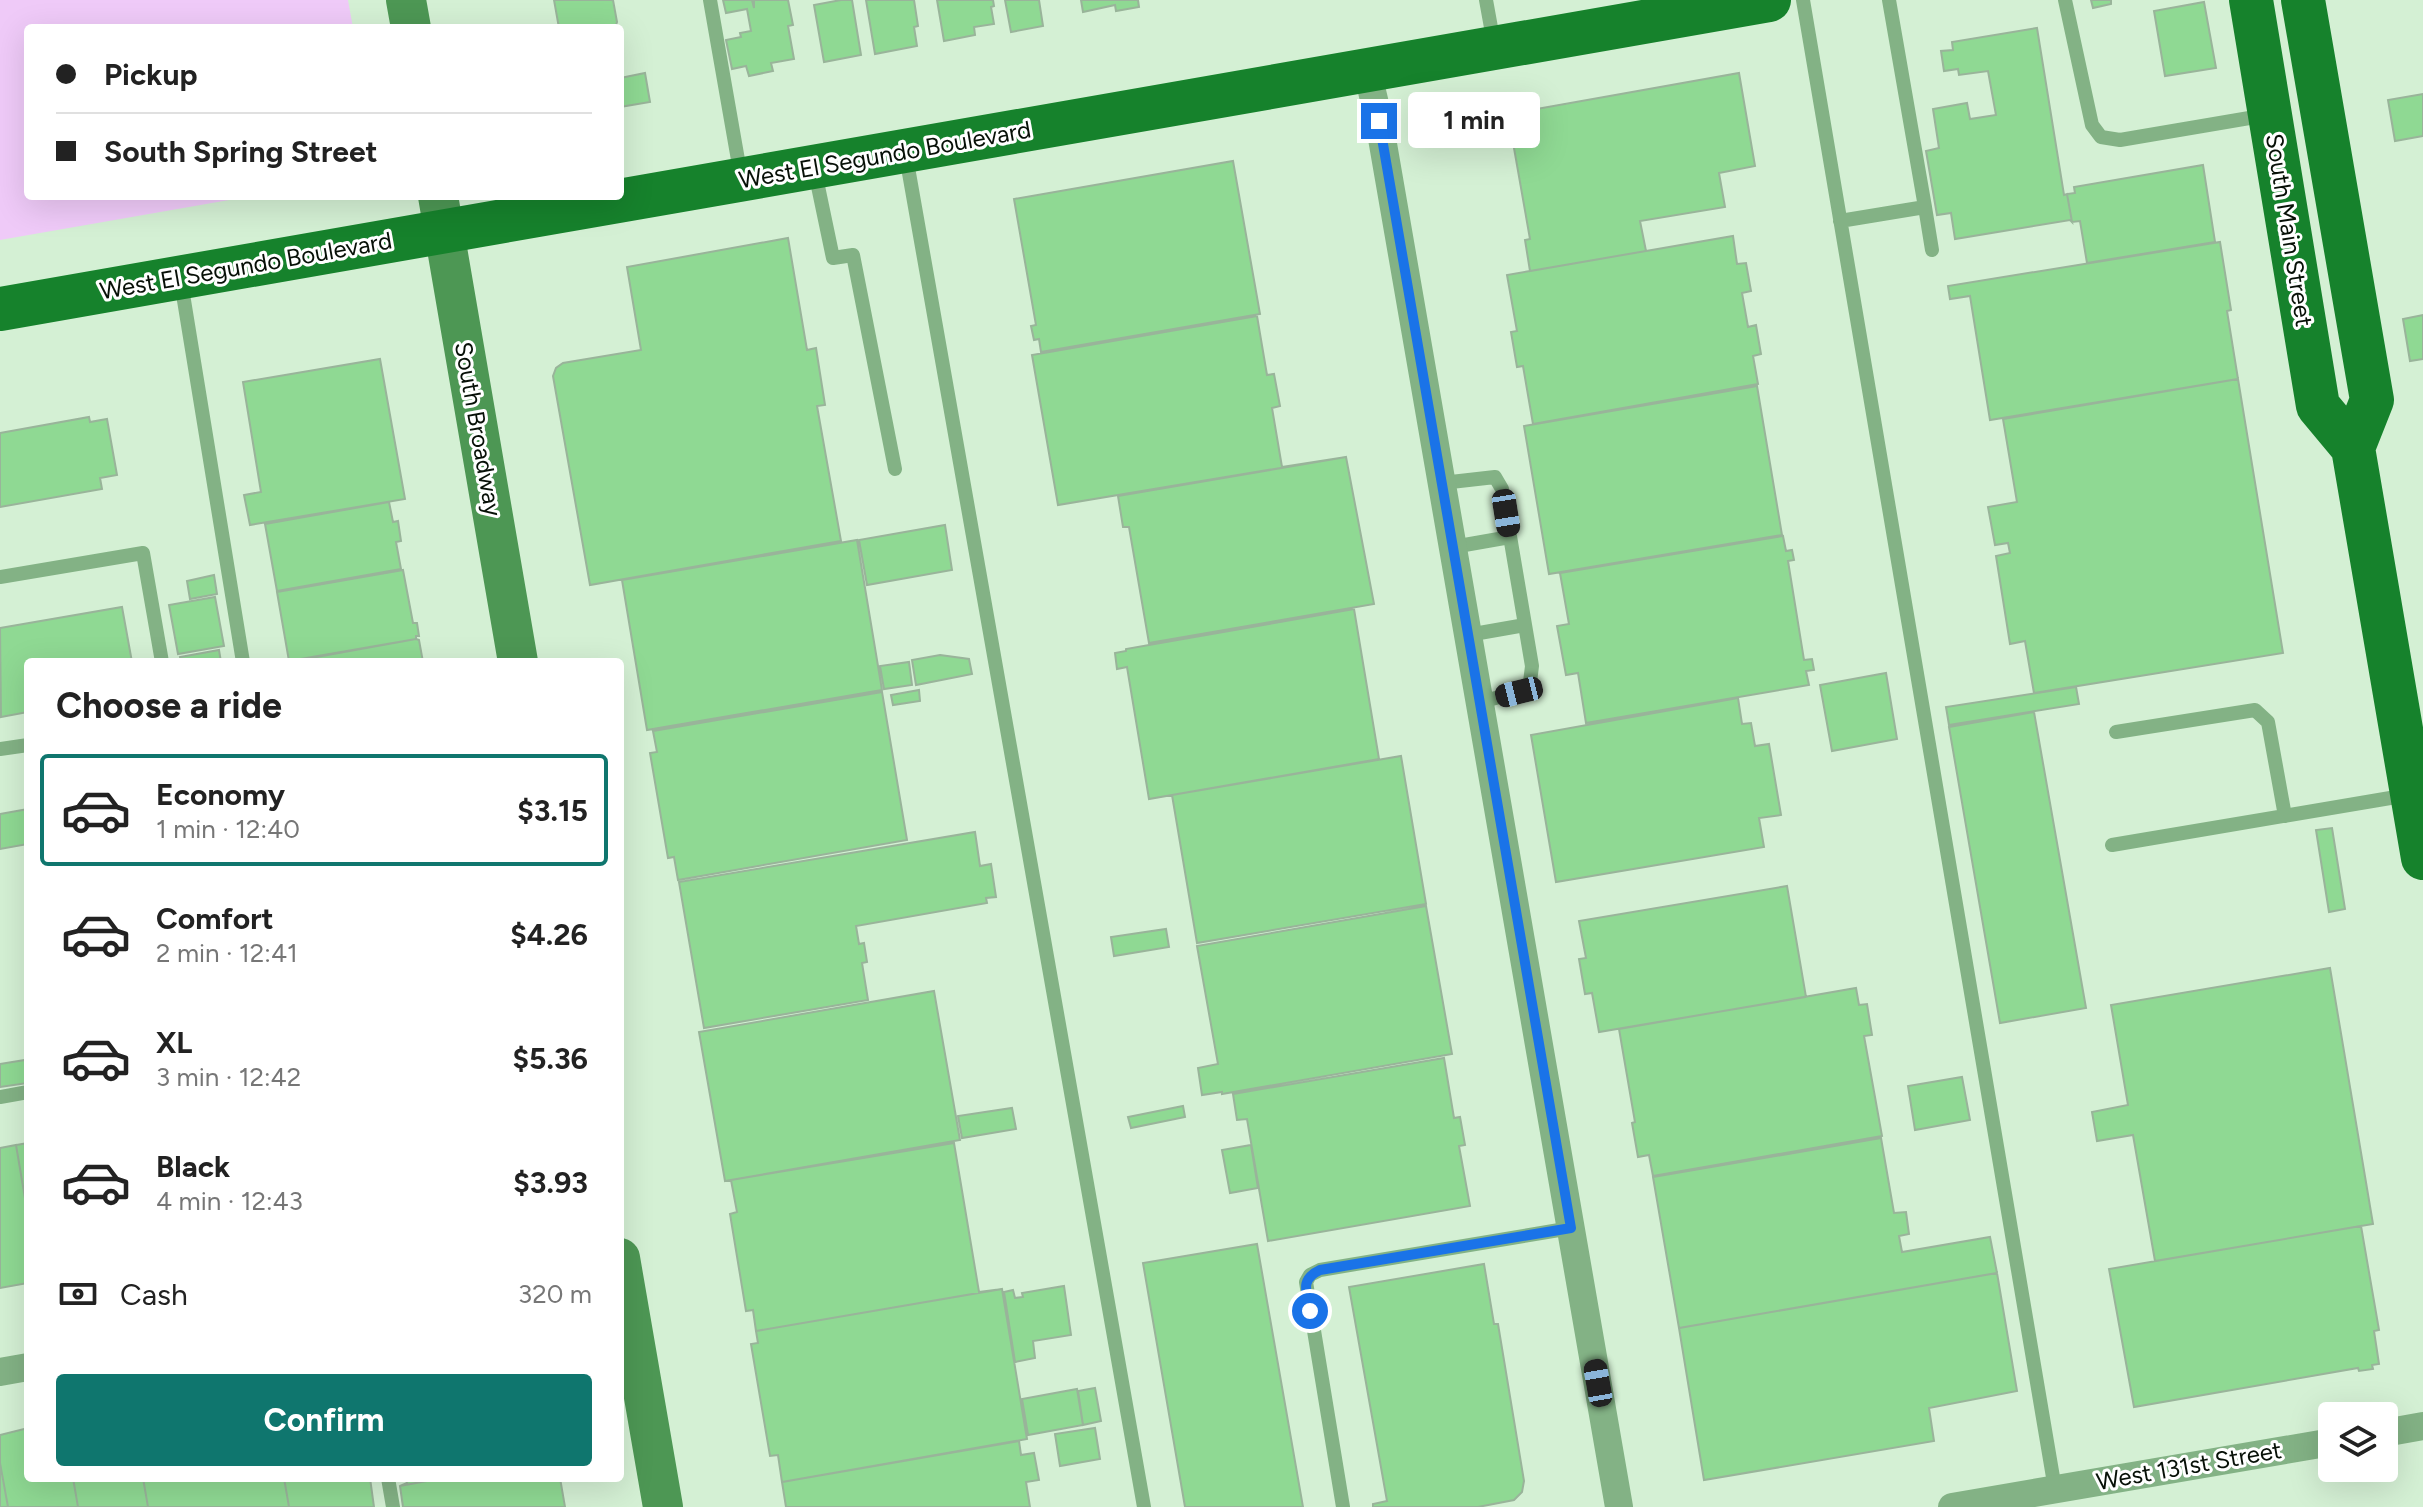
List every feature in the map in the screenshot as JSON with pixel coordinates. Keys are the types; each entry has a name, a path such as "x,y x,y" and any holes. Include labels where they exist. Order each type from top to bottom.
{"main road":[{"path":"406,0 410,24"},
{"name":"West El Segundo Boulevard","path":"624,193 814,168 1769,0"},
{"name":"South Main Street","path":"2251,0 2318,406 2353,448"},
{"path":"2303,0 2372,400 2353,448 2414,750 2412,794 2423,858"},
{"name":"West El Segundo Boulevard","path":"0,309 180,277 441,214 565,200"},
{"name":"South Broadway","path":"441,214 517,658"},
{"path":"624,1287 663,1507"}],"street":[{"path":"1367,70 1379,121 1619,1507"},
{"path":"0,1372 24,1368"},
{"path":"2398,1430 2423,1426"},
{"name":"West 131st Street","path":"1952,1507 2318,1444"}],"lane":[{"path":"710,0 741,180"},
{"path":"1486,0 1495,48"},
{"path":"1803,0 2055,1489"},
{"path":"1889,0 1932,250"},
{"path":"2065,0 2092,125 2101,137 2120,140 2270,115"},
{"path":"905,151 1144,1507"},
{"path":"814,168 833,258 853,255 895,469"},
{"path":"1840,221 1925,207"},
{"path":"180,277 242,658"},
{"path":"1442,483 1495,477 1502,489 1532,666 1530,682 1519,692 1480,702"},
{"path":"1453,547 1510,537"},
{"path":"0,577 143,553 161,658"},
{"path":"1468,635 1525,625"},
{"path":"2116,732 2255,710 2268,722 2285,816"},
{"path":"0,749 24,746"},
{"path":"2112,845 2412,794"},
{"path":"0,1097 24,1093"},
{"path":"1343,1507 1306,1282 1310,1275 1320,1270 1571,1228"},
{"path":"389,1482 393,1507"}],"shaded area":[{"path":"0,0 348,0 352,24 24,24 24,200 229,200 0,240"}],"building":[{"path":"554,0 613,0 616,24 558,24"},
{"path":"723,0 752,0 754,8 754,0 788,0 793,25 788,26 794,59 771,63 773,71 749,76 746,66 732,69 726,40 751,31 747,9 726,13"},
{"path":"852,0 861,55 824,62 814,5"},
{"path":"866,0 914,0 917,46 875,54"},
{"path":"937,0 993,0 994,24 974,27 975,35 944,41"},
{"path":"1005,0 1039,0 1043,26 1011,32"},
{"path":"1081,0 1138,0 1139,7 1116,11 1115,5 1083,12"},
{"path":"2091,0 2111,0 2111,4 2093,8"},
{"path":"2204,2 2216,68 2165,76 2154,11"},
{"path":"2037,28 2064,195 2067,194 2072,222 1955,239 1951,213 1937,215 1926,151 1939,148 1933,109 1967,103 1970,119 1996,115 1988,71 1959,75 1958,69 1944,71 1941,51 1953,50 1952,42"},
{"path":"645,73 650,102 624,106 624,77"},
{"path":"1739,73 1755,166 1719,173 1725,207 1640,221 1646,251 1530,271 1525,240 1530,239 1508,114"},
{"path":"2423,94 2423,136 2395,141 2388,100"},
{"path":"1233,161 1260,314 1041,352 1039,339 1034,340 1031,326 1036,325 1014,199"},
{"path":"2203,165 2215,242 2087,263 2080,221 2072,222 2067,194 2075,193 2074,187"},
{"path":"1733,236 1737,264 1746,263 1751,291 1742,293 1748,327 1756,325 1761,354 1753,356 1758,384 1533,424 1523,366 1517,367 1511,332 1517,331 1507,275"},
{"path":"788,238 807,350 816,348 825,405 817,406 841,541 590,585 553,376 556,368 563,363 641,350 627,267"},
{"path":"2220,242 2238,379 1990,420 1970,296 1950,299 1948,286"},
{"path":"2423,315 2423,359 2410,361 2403,319"},
{"path":"1257,316 1267,375 1274,374 1280,406 1272,408 1282,467 1346,457 1058,505 1032,355"},
{"path":"380,359 405,499 250,525 244,495 261,492 243,382"},
{"path":"2238,379 2283,653 2034,693 2025,641 2010,644 1996,556 2010,553 2008,543 1995,545 1988,507 2017,502 2003,419"},
{"path":"1757,386 1782,535 1549,574 1524,426"},
{"path":"89,417 90,422 107,419 117,475 100,478 102,489 0,507 0,433"},
{"path":"1346,457 1374,604 1149,643 1129,527 1123,527 1118,496"},
{"path":"389,502 393,522 398,521 401,541 396,542 401,569 277,591 265,524"},
{"path":"945,525 952,570 867,585 859,540"},
{"path":"1783,536 1786,551 1792,550 1794,560 1788,561 1804,660 1812,659 1814,670 1806,671 1809,685 1586,723 1578,673 1566,675 1557,626 1569,624 1560,573"},
{"path":"857,540 882,690 647,730 622,580"},
{"path":"403,570 413,623 417,623 419,636 306,658 288,658 277,592"},
{"path":"214,575 217,594 190,599 187,581"},
{"path":"215,597 224,646 178,654 169,605"},
{"path":"122,607 131,658 24,658 24,713 1,717 0,628"},
{"path":"1354,609 1379,759 1149,799 1127,667 1117,669 1115,653"},
{"path":"416,639 419,640 422,658 311,658"},
{"path":"219,650 220,658 180,658"},
{"path":"940,655 969,659 972,674 916,685 912,660"},
{"path":"909,662 912,685 884,689 880,666"},
{"path":"1886,673 1897,739 1832,751 1820,685"},
{"path":"2076,687 2079,704 1949,725 1946,707"},
{"path":"919,690 920,701 893,705 891,695"},
{"path":"882,692 907,840 678,880 674,857 668,858 650,753 657,752 653,731"},
{"path":"1738,698 1742,724 1751,723 1755,746 1769,744 1781,815 1759,818 1764,847 1556,882 1531,735"},
{"path":"2034,712 2086,1008 2000,1023 1949,727"},
{"path":"1401,756 1426,904 1197,943 1172,795"},
{"path":"24,810 24,845 0,849 0,814"},
{"path":"2332,828 2345,909 2329,912 2316,830"},
{"path":"975,832 980,866 991,864 996,897 986,898 987,903 856,926 859,944 864,943 867,962 862,963 868,1000 704,1028 679,882"},
{"path":"1787,886 1806,997 1599,1032 1592,993 1585,994 1579,959 1586,958 1579,921"},
{"path":"1426,906 1452,1054 1202,1095 1198,1068 1218,1064 1197,946"},
{"path":"1166,929 1169,947 1114,956 1111,937"},
{"path":"2330,968 2373,1224 2155,1261 2133,1135 2097,1141 2092,1112 2128,1105 2111,1005"},
{"path":"1856,988 1859,1005 1867,1004 1872,1035 1864,1036 1882,1136 1653,1176 1649,1155 1638,1157 1619,1029"},
{"path":"934,991 960,1140 725,1181 699,1032"},
{"path":"1444,1058 1454,1118 1460,1117 1465,1145 1459,1146 1470,1206 1268,1241 1247,1119 1237,1120 1233,1094"},
{"path":"24,1060 24,1084 0,1087 0,1064"},
{"path":"1962,1077 1970,1120 1915,1130 1908,1086"},
{"path":"1183,1106 1185,1117 1131,1128 1128,1117"},
{"path":"1012,1108 1016,1129 962,1138 958,1116"},
{"path":"1881,1138 1894,1213 1906,1212 1909,1234 1899,1236 1902,1252 1990,1237 1997,1273 1679,1328 1653,1177"},
{"path":"954,1143 979,1292 1002,1289 756,1331 753,1310 746,1311 730,1214 737,1212 731,1180"},
{"path":"24,1144 24,1192 16,1145"},
{"path":"16,1145 24,1192 24,1284 0,1288 0,1148"},
{"path":"1251,1145 1258,1188 1230,1193 1222,1150"},
{"path":"2361,1226 2379,1330 2374,1331 2379,1364 2372,1365 2373,1369 2359,1371 2358,1368 2134,1407 2109,1269"},
{"path":"1257,1244 1303,1507 1185,1507 1143,1263"},
{"path":"1484,1264 1494,1324 1498,1324 1524,1481 1522,1492 1514,1500 1478,1507 1373,1507 1373,1504 1387,1501 1349,1287"},
{"path":"1997,1273 2017,1391 1929,1408 1934,1441 1704,1480 1679,1328"},
{"path":"1064,1286 1071,1335 1033,1341 1035,1358 1015,1362 1004,1292 1013,1290 1015,1298 1023,1297 1022,1293"},
{"path":"1002,1289 1027,1439 782,1482 778,1455 770,1456 751,1344 758,1343 756,1331"},
{"path":"1095,1388 1101,1421 1083,1425 1078,1391"},
{"path":"1077,1389 1083,1425 1028,1435 1022,1399"},
{"path":"1095,1428 1100,1459 1060,1466 1055,1434"},
{"path":"24,1429 24,1482 74,1482 78,1507 8,1507 0,1463 0,1435"},
{"path":"1019,1441 1021,1455 1034,1453 1039,1480 1026,1482 1030,1507 786,1507 782,1482"},
{"path":"0,1463 8,1507 0,1507"},
{"path":"74,1482 144,1482 148,1507 78,1507"},
{"path":"144,1482 285,1482 289,1507 148,1507"},
{"path":"285,1482 371,1482 374,1507 289,1507"},
{"path":"422,1482 561,1482 565,1507 403,1507 400,1486"}],"route":[{"path":"1310,1311 1306,1282 1310,1275 1320,1270 1571,1228 1379,121"}]}
